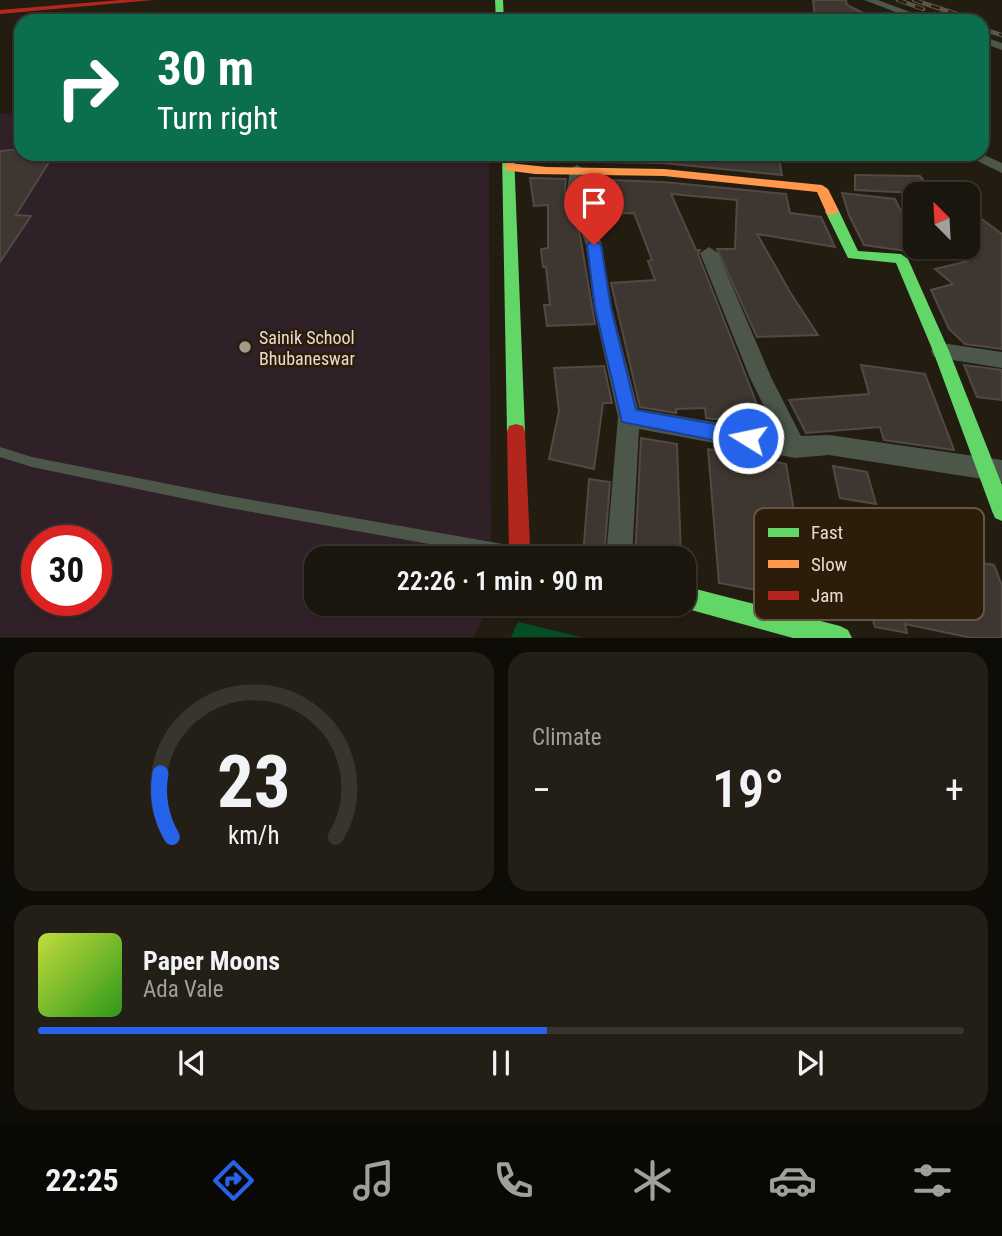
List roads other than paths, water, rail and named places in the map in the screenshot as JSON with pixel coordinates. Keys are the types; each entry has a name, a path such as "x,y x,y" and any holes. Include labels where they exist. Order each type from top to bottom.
{"street":[{"path":"0,10 101,0"},
{"path":"0,10 149,0"},
{"path":"869,0 909,14"},
{"path":"509,161 528,546"},
{"path":"511,161 529,172 577,169 704,175 822,188 852,255 901,259 993,470 1002,512"},
{"path":"985,161 1002,169"},
{"path":"577,169 575,191 594,245 603,308 629,416 620,546"},
{"path":"709,253 761,378 795,447"},
{"path":"941,351 1002,360"},
{"path":"629,416 795,447 829,445 993,470"},
{"path":"696,600 754,615"},
{"path":"772,620 840,638"}],"lane":[{"path":"0,452 32,463 473,546"}],"railway":[{"path":"898,0 923,9"},
{"path":"914,0 957,14"},
{"path":"989,31 1002,35"}],"place":[{"name":"Sainik School Bhubaneswar","path":"245,347"}]}
